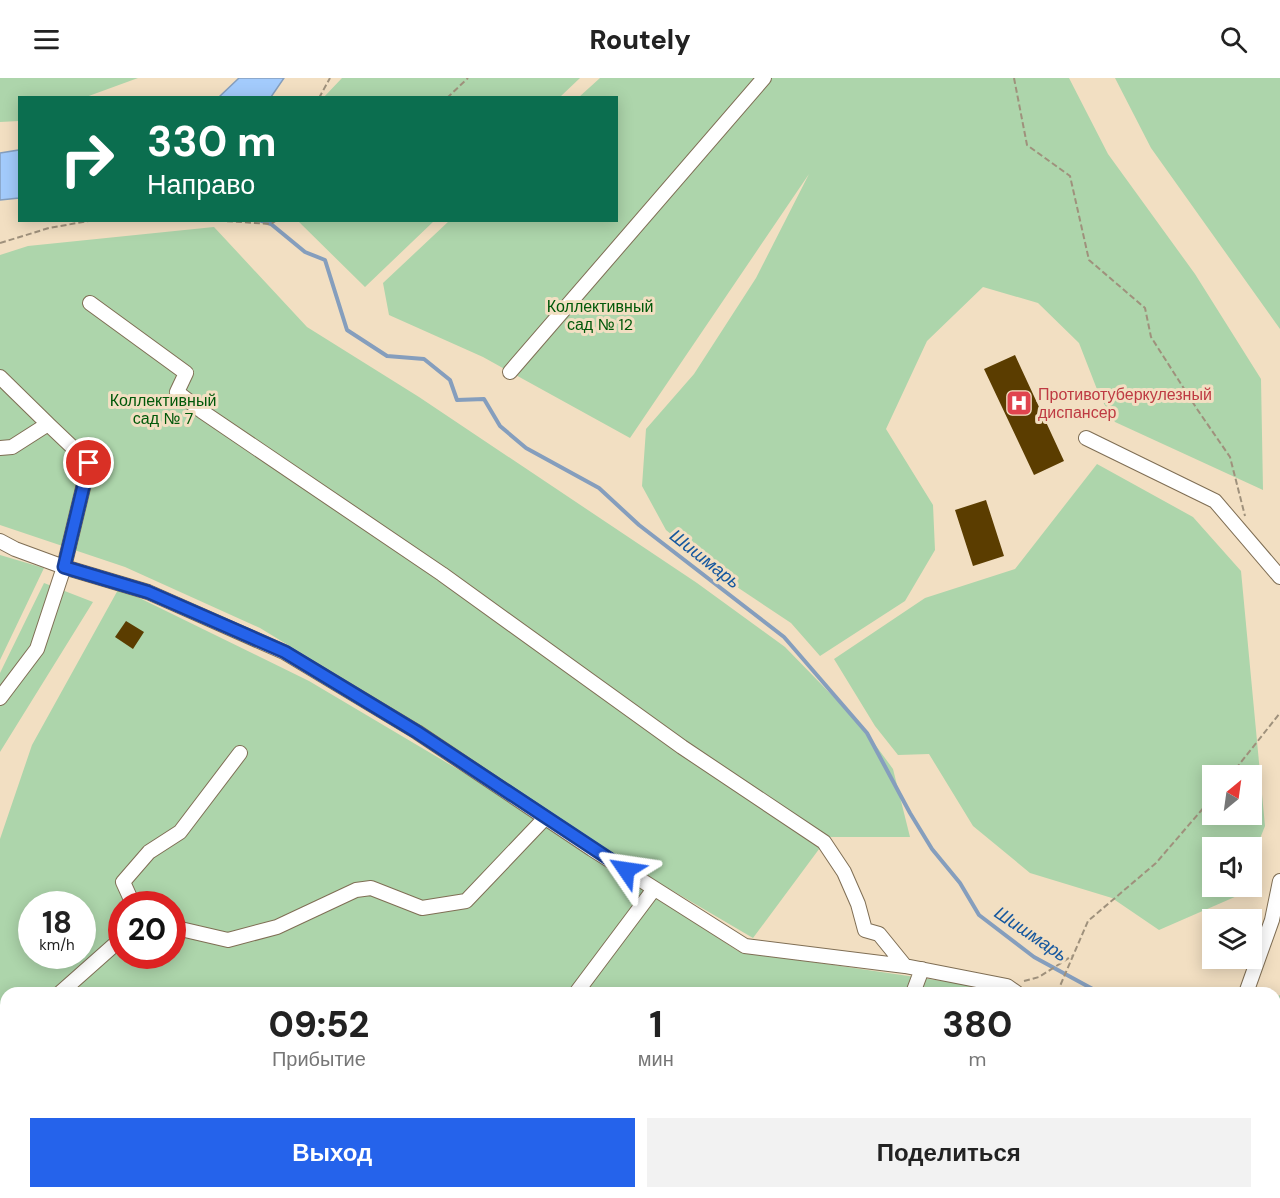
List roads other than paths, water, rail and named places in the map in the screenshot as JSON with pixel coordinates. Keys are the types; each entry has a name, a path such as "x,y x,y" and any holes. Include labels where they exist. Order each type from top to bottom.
{"street":[{"path":"510,372 764,78"},
{"path":"90,303 186,374 177,392 442,574 682,747 824,842 844,872 858,904 865,930 879,934 905,966"},
{"path":"0,377 89,463 64,567 37,649 0,698"},
{"path":"0,448 12,447 48,424"},
{"path":"1086,438 1215,501 1280,577"},
{"path":"0,541 64,567 148,592 285,652 417,732 545,818 745,946 905,966 1003,987"},
{"path":"127,891 123,882 150,852 180,832 240,753"},
{"path":"186,930 228,940 277,927 356,890 371,888 422,908 466,901 545,818"},
{"path":"1248,987 1272,920 1280,881"},
{"path":"580,987 654,889"},
{"path":"67,987 108,950"},
{"path":"915,987 922,969"}],"water":[{"path":"239,78 284,78 272,96 220,96"},
{"path":"18,150 18,198 0,200 0,153"}],"waterway":[{"name":"Шишмарь","path":"265,222 271,224 305,252 325,260 347,330 387,356 424,359 450,380 457,400 484,399 500,426 526,448 599,488 639,525 784,637 867,733 932,849 960,883 979,915 1034,957 1089,987"}],"place":[{"name":"Противотуберкулезный диспансер","path":"1019,403"}],"park label":[{"name":"Коллективный сад № 12","path":"600,315"},
{"name":"Коллективный сад № 7","path":"163,409"}]}
